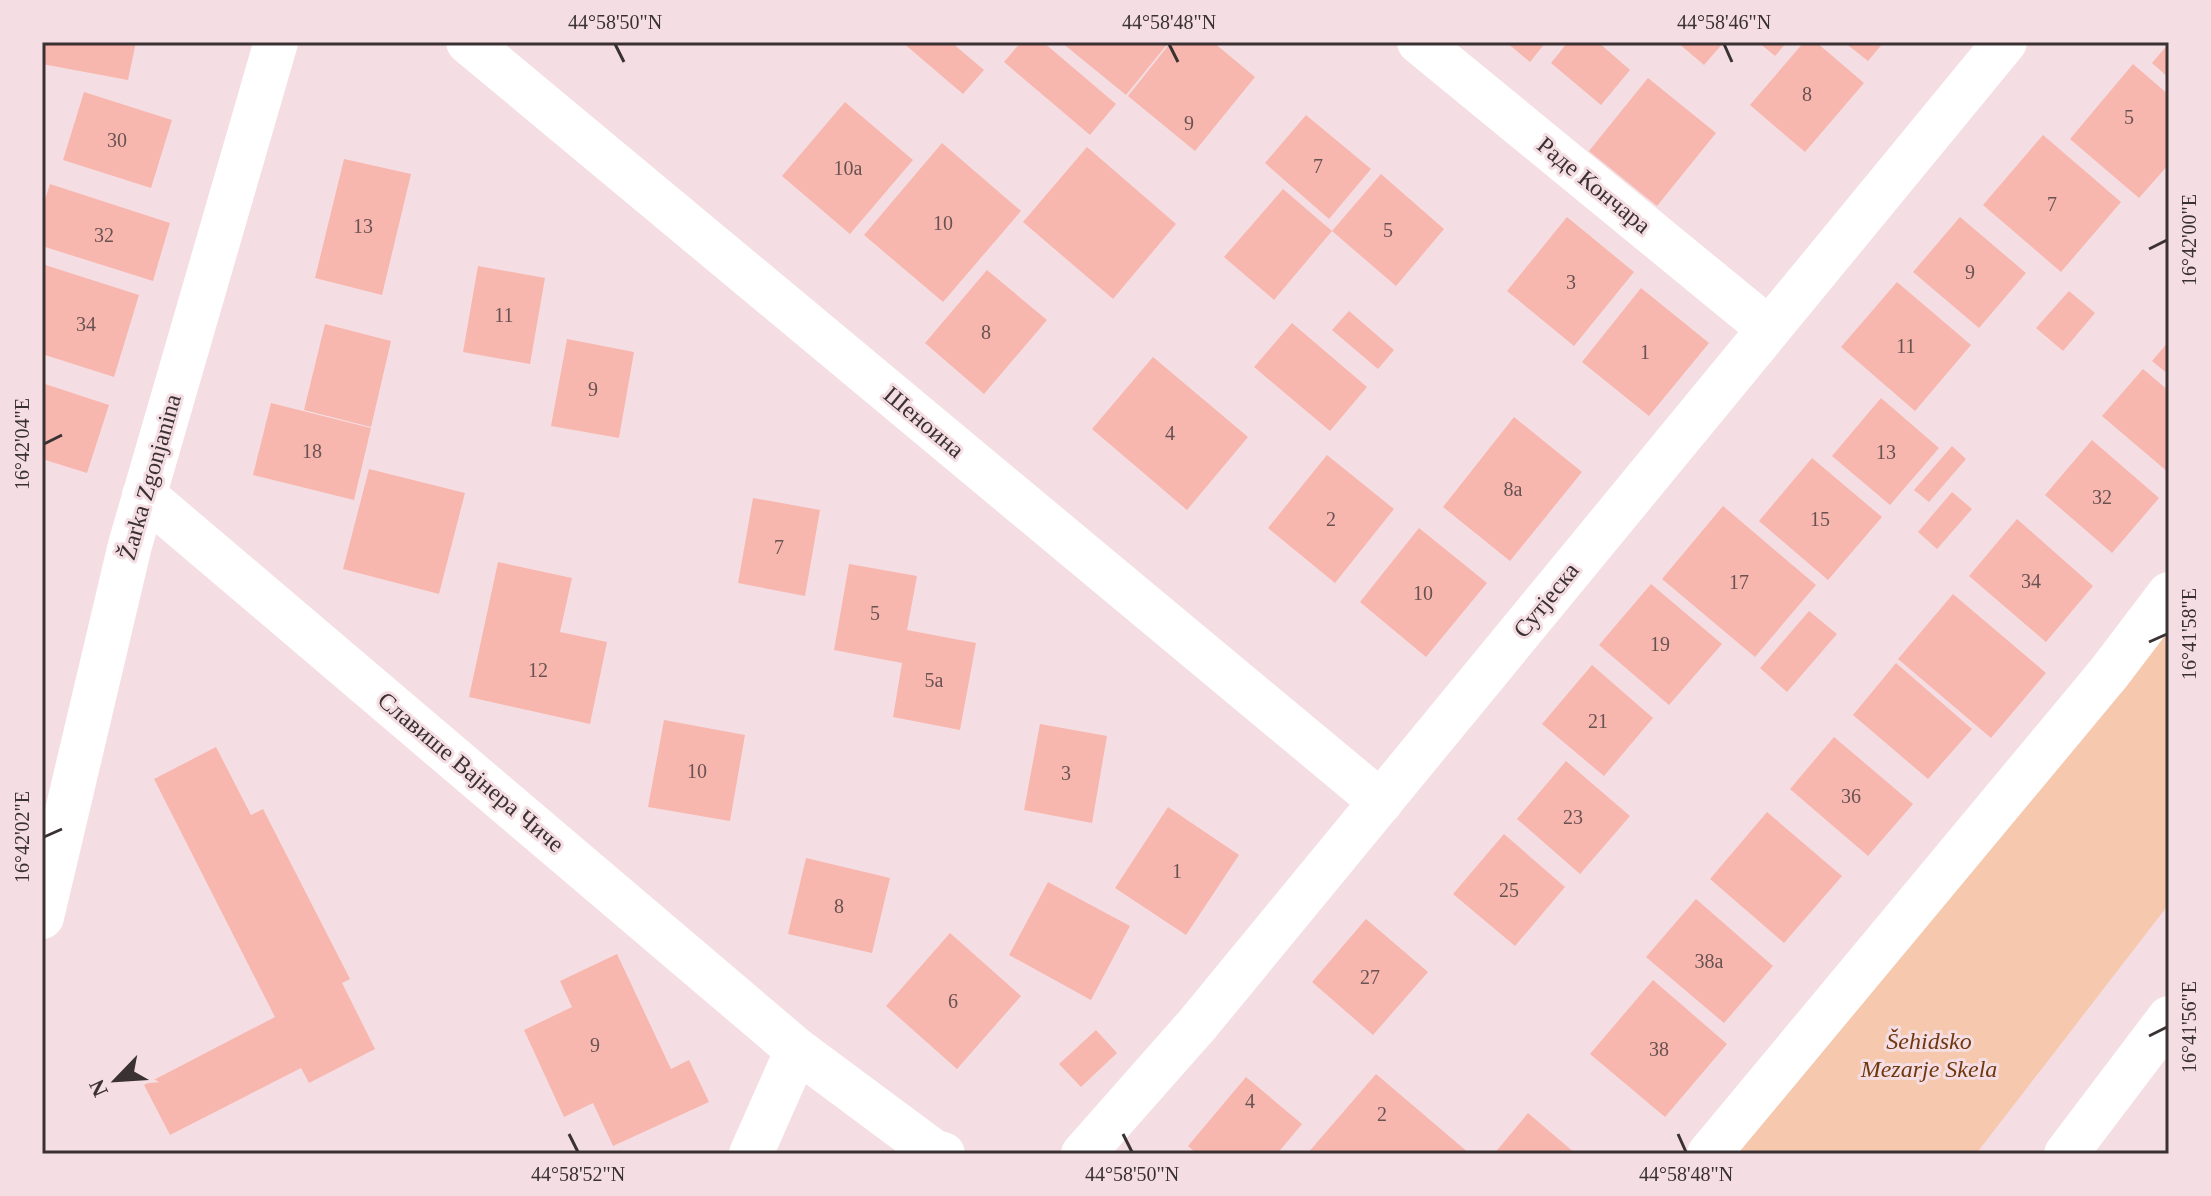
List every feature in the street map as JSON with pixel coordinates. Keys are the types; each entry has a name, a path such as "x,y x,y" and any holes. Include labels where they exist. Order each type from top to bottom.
{"street":[{"name":"Žarka Zgonjanina","path":"42,917 144,495 276,42"},
{"name":"Шеноина","path":"468,42 1381,802"},
{"name":"Раде Кончара","path":"1419,42 1769,329"},
{"name":"Сутјеска","path":"1083,1154 1197,1025 2005,42"},
{"name":"Славише Вајнера Чиче","path":"144,495 797,1050 933,1151 943,1154"},
{"path":"1709,1154 2109,673 2169,594"},
{"path":"2066,1154 2169,1018"},
{"path":"751,1154 797,1050"}],"green space":[{"name":"Šehidsko Mezarje Skela","path":"2169,609 2169,904 1976,1154 1721,1154"}],"building":[{"path":"42,42 136,42 128,80 42,64"},
{"path":"902,42 951,42 984,70 963,94"},
{"path":"1021,42 1043,42 1116,104 1090,135 1004,62"},
{"path":"1061,42 1169,42 1126,95"},
{"path":"1171,42 1213,42 1255,77 1195,151 1128,96"},
{"path":"1506,42 1546,42 1530,62"},
{"path":"1568,42 1598,42 1630,70 1601,105 1551,63"},
{"path":"1677,42 1724,42 1704,65"},
{"path":"1758,42 1787,42 1775,56"},
{"path":"1804,42 1816,42 1864,83 1805,152 1750,105"},
{"path":"1844,42 1884,42 1868,61"},
{"path":"2169,43 2169,78 2152,63"},
{"path":"2133,64 2169,95 2169,164 2139,198 2070,139"},
{"path":"1648,78 1716,133 1657,206 1589,151"},
{"path":"84,92 172,120 151,188 63,160"},
{"path":"845,102 913,160 850,234 782,176"},
{"path":"1306,115 1371,169 1329,219 1265,163"},
{"path":"2043,135 2121,202 2061,272 1983,205"},
{"path":"942,143 1021,211 943,302 864,235"},
{"path":"1087,147 1176,224 1113,299 1023,222"},
{"path":"344,159 411,174 382,295 315,278"},
{"path":"1381,174 1444,229 1396,286 1332,231"},
{"path":"50,184 170,223 153,281 42,246 42,209"},
{"path":"1283,189 1332,231 1274,300 1224,257"},
{"path":"1567,217 1634,272 1574,346 1507,291"},
{"path":"1960,217 2026,273 1979,328 1913,272"},
{"path":"42,264 139,295 114,377 42,354"},
{"path":"478,266 545,278 530,364 463,352"},
{"path":"987,270 1047,320 984,394 925,343"},
{"path":"1897,282 1971,345 1915,411 1841,347"},
{"path":"1641,288 1709,343 1649,416 1582,362"},
{"path":"2069,291 2095,313 2063,351 2036,328"},
{"path":"1349,311 1394,350 1378,369 1332,330"},
{"path":"1292,323 1367,387 1330,431 1254,367"},
{"path":"325,324 391,341 371,427 304,410"},
{"path":"567,339 634,352 619,438 551,426"},
{"path":"2169,341 2169,375 2152,361"},
{"path":"1153,357 1248,437 1187,510 1092,429"},
{"path":"2143,369 2169,391 2169,473 2102,416"},
{"path":"42,383 109,405 87,473 42,459"},
{"path":"1881,398 1939,448 1890,505 1832,456"},
{"path":"271,403 371,428 354,500 253,475"},
{"path":"1514,417 1582,472 1510,561 1443,507"},
{"path":"2092,440 2159,498 2112,553 2045,495"},
{"path":"1952,446 1966,459 1929,502 1914,490"},
{"path":"1327,455 1394,509 1335,583 1268,528"},
{"path":"1812,458 1882,517 1828,580 1759,521"},
{"path":"369,469 465,493 439,594 343,569"},
{"path":"1952,492 1972,509 1937,549 1918,532"},
{"path":"753,498 820,510 805,596 738,583"},
{"path":"1723,506 1816,585 1755,657 1662,579"},
{"path":"2017,519 2093,586 2046,642 1969,576"},
{"path":"1419,528 1487,583 1426,657 1360,602"},
{"path":"498,562 572,578 560,632 607,642 590,724 469,697"},
{"path":"849,564 917,576 907,630 976,643 960,730 893,717 902,663 834,650"},
{"path":"1651,584 1722,644 1669,705 1599,645"},
{"path":"1953,594 2046,673 1991,738 1898,659"},
{"path":"1809,611 1837,634 1787,692 1760,668"},
{"path":"1896,663 1972,729 1928,779 1853,715"},
{"path":"1592,665 1653,718 1604,776 1542,724"},
{"path":"664,720 745,735 730,821 648,807"},
{"path":"1040,724 1107,736 1092,823 1024,810"},
{"path":"1834,737 1913,804 1868,856 1790,789"},
{"path":"216,747 251,815 263,809 350,979 342,983 375,1049 309,1083 301,1068 170,1135 144,1085 275,1017 154,779"},
{"path":"1566,761 1630,816 1580,874 1517,819"},
{"path":"1168,807 1239,855 1186,935 1115,888"},
{"path":"1767,812 1842,876 1784,943 1710,879"},
{"path":"1504,834 1565,887 1515,946 1453,894"},
{"path":"806,858 890,878 872,953 788,934"},
{"path":"1048,882 1130,926 1091,1000 1009,955"},
{"path":"1696,899 1773,966 1724,1023 1646,957"},
{"path":"1366,919 1428,972 1373,1035 1312,982"},
{"path":"950,933 1021,996 957,1069 886,1006"},
{"path":"617,954 671,1069 689,1060 709,1102 613,1146 593,1103 564,1117 524,1030 572,1007 560,981"},
{"path":"1653,980 1727,1044 1665,1117 1590,1054"},
{"path":"1096,1030 1117,1053 1081,1087 1059,1064"},
{"path":"1376,1074 1470,1154 1307,1154"},
{"path":"1246,1077 1302,1124 1277,1154 1197,1154 1188,1146"},
{"path":"1528,1113 1576,1154 1494,1154"}]}
